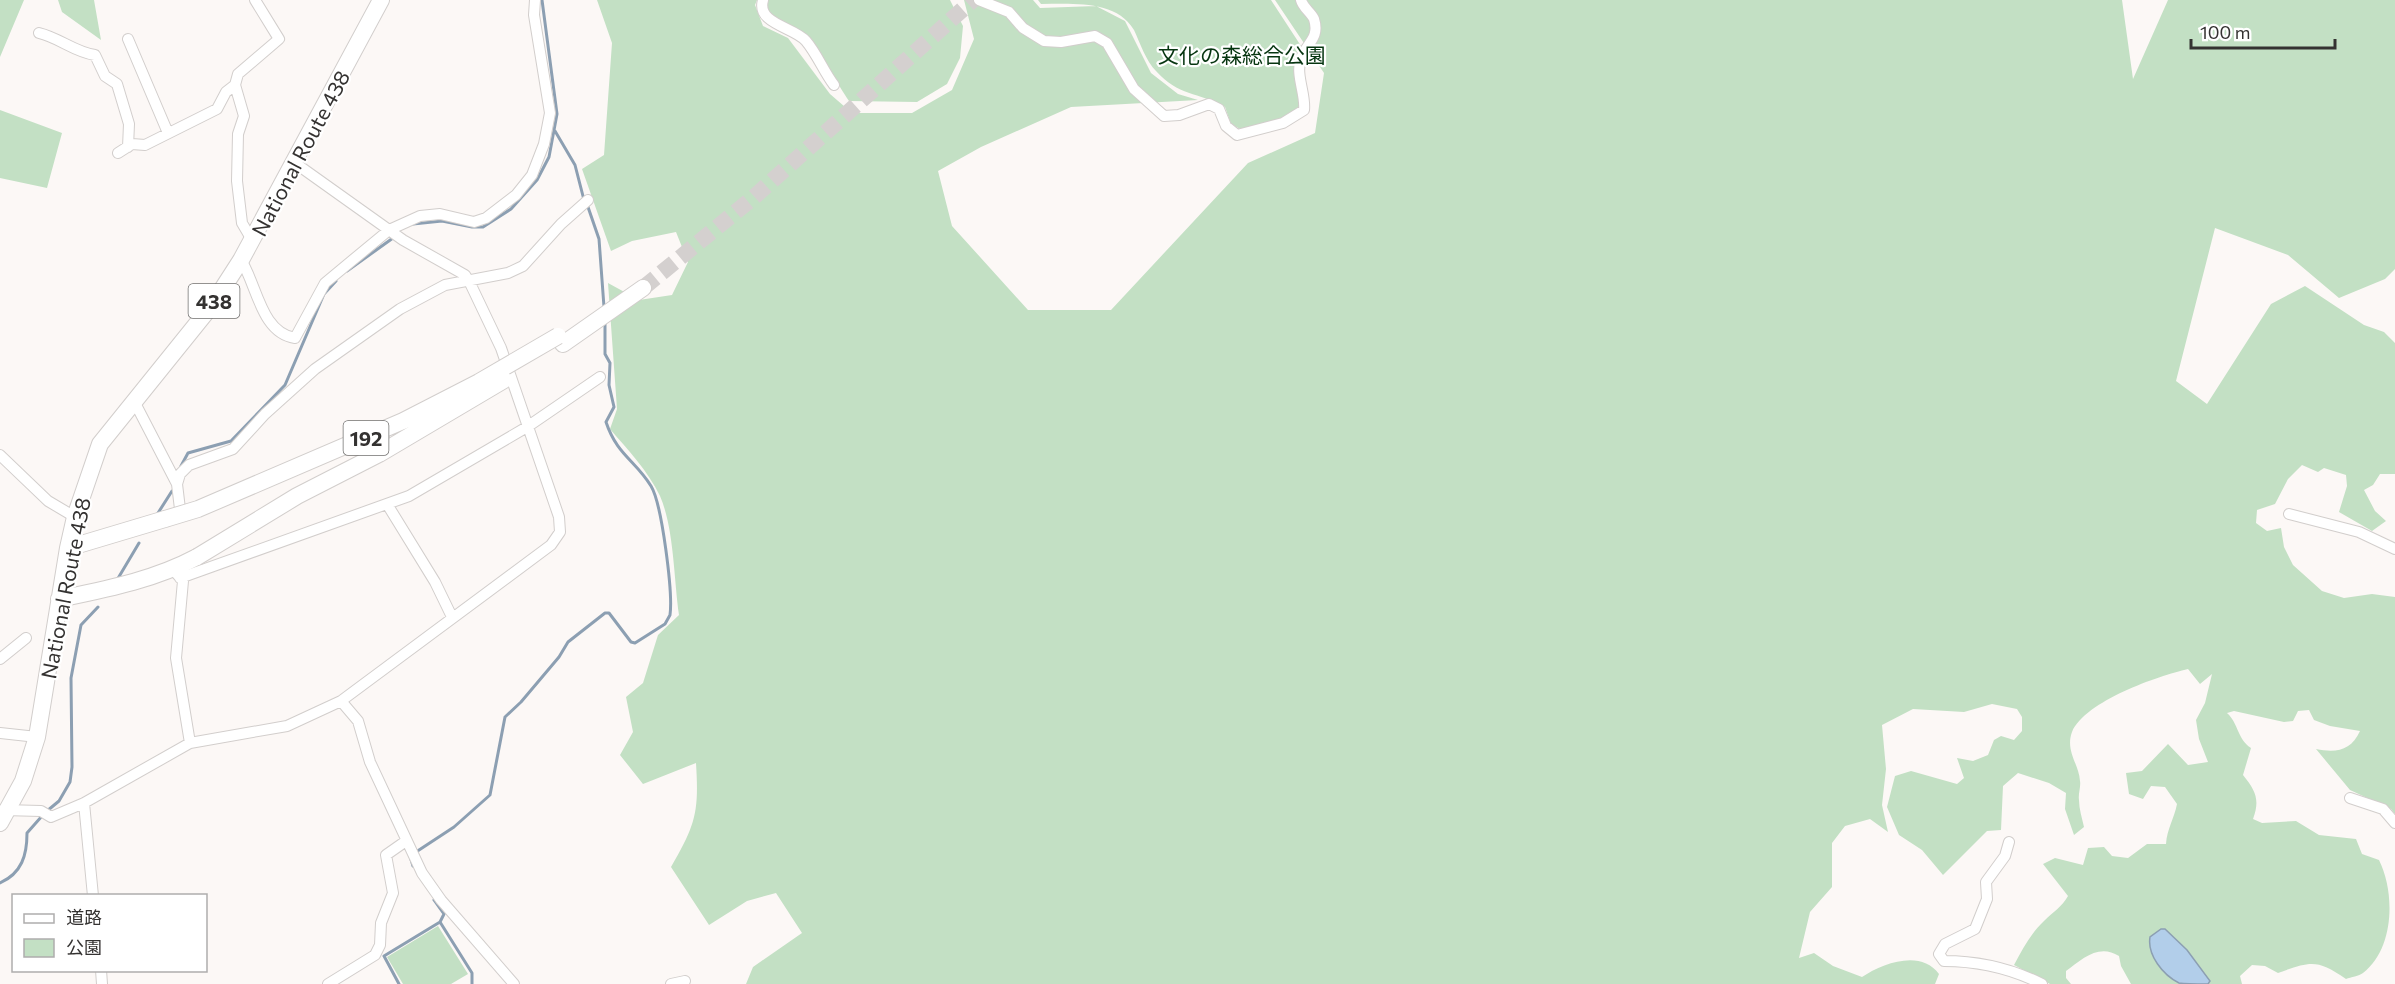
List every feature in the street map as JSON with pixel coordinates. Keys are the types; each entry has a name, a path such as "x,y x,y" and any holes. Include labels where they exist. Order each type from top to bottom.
{"highway":[{"name":"National Route 438","path":"3,814 23,781 37,737 68,548 75,517 100,444 212,305 241,260 295,164 381,0"},
{"name":"192","path":"59,599 176,574 197,557 297,496 379,454 561,340 640,285"},
{"name":"192","path":"68,548 198,509 403,421 561,340"}],"street":[{"path":"252,240 242,223 237,181 238,134 244,116 235,85 238,74 279,39 255,0"},
{"path":"241,260 267,319 286,337 296,338 312,302 325,283 389,230 420,216 440,214 474,222 486,218 516,195 532,175 544,144 550,113 534,15 535,0"},
{"path":"763,0 762,12 768,19 806,41 834,86"},
{"path":"979,0 1001,7 1023,28 1044,41 1061,42 1095,36 1107,43 1134,89 1164,116 1179,116 1209,104 1219,109 1226,126 1237,135 1283,123 1304,110 1306,98 1300,71 1301,58 1315,39 1315,33 1314,17 1303,7 1301,0"},
{"path":"39,33 68,44 78,53 94,55 105,76 117,84 129,123 128,147"},
{"path":"128,39 168,133"},
{"path":"118,153 128,147 145,145 217,109 226,92 235,85"},
{"path":"3,814 45,814 84,803 190,743 287,726 341,701 551,545 560,532 560,517 527,428 501,348 468,279 403,240 295,164"},
{"path":"177,484 180,474 189,465 233,448 265,414 299,384 363,334 424,295 445,285 508,273 523,266 561,224 588,200"},
{"path":"190,743 176,658 183,581 176,574 387,504 417,491 527,428 600,377"},
{"path":"134,401 177,484 179,505"},
{"path":"0,455 48,501 75,517"},
{"path":"387,504 435,582 452,617"},
{"path":"2289,514 2360,532 2395,549"},
{"path":"0,659 26,638"},
{"path":"341,701 358,722 370,762 422,873 441,900 514,984"},
{"path":"0,733 37,737"},
{"path":"2350,798 2383,810 2395,823"},
{"path":"84,803 93,894"},
{"path":"328,984 375,955 380,945 381,923 393,893 386,855 406,841"},
{"path":"2008,842 2005,855 1986,882 1988,899 1976,929 1945,944 1939,954 1944,961 1972,961 2000,967 2042,984"},
{"path":"671,984 685,981"}],"green space":[{"path":"0,0 24,0 0,57"},
{"path":"58,0 94,0 101,40 62,12"},
{"path":"597,0 757,0 755,5 763,26 788,38 830,94 852,113 912,113 952,90 974,39 964,0 1033,0 1040,8 1096,6 1125,21 1151,73 1178,94 1198,100 1071,107 981,147 938,171 952,226 1028,310 1111,310 1248,163 1315,133 1324,73 1275,0 2122,0 2133,79 2168,0 2395,0 2395,269 2385,279 2339,298 2288,255 2215,228 2176,381 2207,404 2271,304 2305,286 2364,325 2384,332 2395,343 2395,474 2380,474 2373,485 2364,490 2375,511 2386,521 2372,531 2339,512 2347,486 2346,475 2324,468 2318,472 2302,465 2288,479 2275,504 2257,510 2256,523 2267,531 2281,528 2284,547 2293,565 2322,591 2344,598 2372,594 2395,597 2395,814 2391,809 2350,790 2316,749 2330,751 2347,747 2360,731 2330,726 2314,720 2309,710 2298,711 2293,721 2284,722 2234,711 2227,713 2243,740 2251,748 2243,775 2256,796 2253,819 2262,823 2296,821 2319,835 2356,839 2362,854 2379,860 2388,888 2389,903 2389,919 2381,949 2374,962 2363,973 2346,979 2328,968 2314,964 2298,966 2278,973 2265,966 2252,965 2240,976 2242,984 2131,984 2121,966 2119,956 2105,951 2091,954 2066,971 2066,978 2071,984 2050,984 2014,965 2035,931 2068,896 2043,864 2055,858 2083,865 2088,848 2104,847 2112,856 2128,858 2147,844 2166,844 2177,804 2165,787 2151,786 2143,799 2129,794 2126,773 2142,771 2168,744 2188,765 2208,762 2199,739 2196,720 2205,703 2212,674 2200,684 2188,669 2159,677 2107,700 2079,721 2072,732 2070,745 2079,775 2079,803 2084,827 2074,835 2065,809 2066,793 2049,783 2018,773 2003,786 2001,830 1987,831 1943,875 1922,850 1899,835 1887,807 1895,776 1911,771 1957,784 1964,778 1957,758 1973,761 1988,755 1994,740 2001,736 2014,740 2022,731 2022,717 2017,709 1992,704 1964,712 1913,709 1882,725 1886,769 1882,805 1888,832 1870,819 1845,826 1832,843 1832,887 1810,912 1799,958 1814,953 1833,966 1862,977 1891,963 1912,960 1931,966 1939,974 1935,984 746,984 753,967 802,933 776,893 747,901 709,925 671,867 686,840 694,817 697,794 696,763 643,784 620,755 633,732 626,697 643,683 658,635 679,615 671,538 665,509 644,469 610,429 617,409 608,283 639,300 672,295 688,262 676,232 632,241 611,251 582,169 604,155 612,43"},
{"path":"767,0 950,0 963,26 960,58 947,84 917,102 849,101 812,42 774,20 769,15"},
{"name":"文化の森総合公園","path":"1038,0 1271,0 1303,49 1301,100 1297,111 1275,122 1242,130 1231,124 1225,107 1180,89 1164,79 1149,62 1134,30 1117,13 1080,4 1041,4"},
{"path":"0,110 62,133 47,188 0,178"},
{"path":"438,926 468,974 451,984 403,984 387,957"}],"water":[{"path":"2161,929 2165,929 2187,950 2210,981 2208,984 2179,983 2162,970 2151,951 2150,944 2150,937"}],"waterway":[{"path":"413,224 442,221 483,227 511,209 537,180 549,157 557,114 542,0"},
{"path":"555,131 575,165 584,200"},
{"path":"588,207 599,239 604,307"},
{"path":"347,271 393,238"},
{"path":"181,466 188,453 231,441 285,385 324,294 336,281"},
{"path":"416,852 454,827 490,795 505,717 521,702 559,657 568,642 605,613 609,613 631,642 635,643 665,624 670,615 666,549 655,496 645,477 615,442 606,422 614,407 609,385 610,363 605,354 605,323"},
{"path":"158,513 172,491"},
{"path":"117,580 139,543"},
{"path":"47,811 59,801 70,782 72,767 71,678 81,625 98,607"},
{"path":"0,883 18,869 26,849 27,833 42,816"},
{"path":"410,856 413,866"},
{"path":"399,984 384,956 440,922 444,914 434,900"},
{"path":"440,922 472,973 472,984"}],"tunnel":[{"path":"643,288 754,197 973,0"}]}
